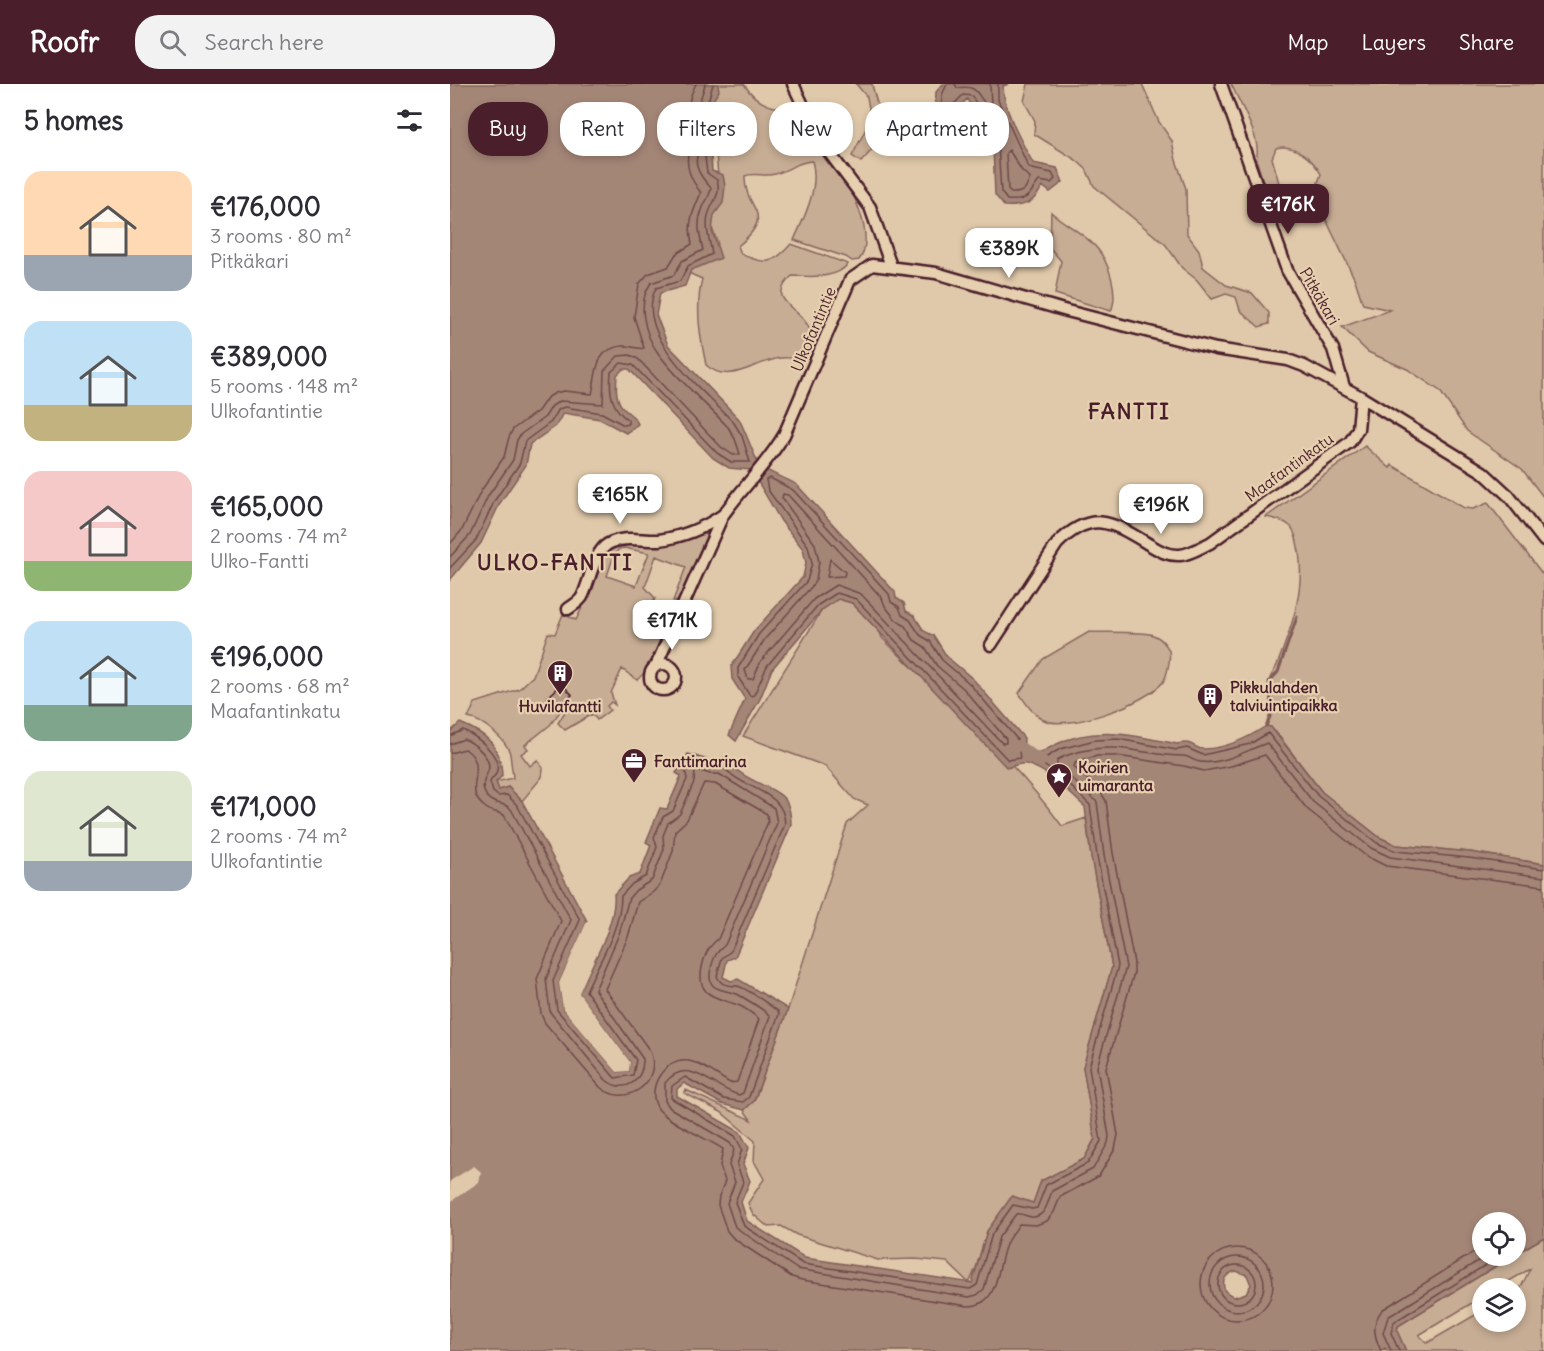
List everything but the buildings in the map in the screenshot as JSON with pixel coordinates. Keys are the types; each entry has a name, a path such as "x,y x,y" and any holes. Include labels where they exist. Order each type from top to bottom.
{"street":[{"path":"793,84 819,139 870,207 891,266"},
{"name":"Pitkäkari","path":"1221,84 1271,230 1293,282 1333,349 1344,387"},
{"name":"Ulkofantintie","path":"670,639 669,649 676,676 674,684 663,691 655,688 650,680 651,672 657,666 670,639 723,515 771,458 784,435 850,280 872,265 936,273 1067,311 1216,349 1288,360 1320,373 1483,472 1509,496 1544,541"},
{"name":"Maafantinkatu","path":"991,645 1057,544 1069,533 1092,522 1103,521 1113,523 1162,552 1181,555 1192,552 1210,543 1350,442 1358,429 1362,397"},
{"path":"568,609 581,599 602,548 611,542 624,539 658,540 681,535 705,527 723,515"},
{"path":"657,666 665,664 673,668"}],"shaded area":[{"path":"710,84 744,84 754,96 769,105 769,156 833,156 857,203 864,225 865,244 859,260 852,261 794,240 812,192 814,171 812,161 775,174 745,176 746,188 758,218 750,235 738,246 741,254 756,260 768,261 779,256 791,244 848,264 830,275 792,276 783,287 782,296 787,304 804,320 810,330 811,343 804,361 780,358 730,373 722,373 706,365 699,312 702,279 684,271 718,244 709,220 719,188 716,156 757,156 757,102 712,102"},
{"path":"856,84 872,84 877,102 868,102 867,97"},
{"path":"1028,84 1142,84 1159,122 1172,141 1186,189 1187,234 1199,250 1203,267 1226,285 1252,293 1269,313 1269,324 1259,327 1240,310 1236,297 1226,294 1212,299 1197,280 1182,268 1166,245 1094,186 1086,169 1076,160 1034,134 1035,121 1024,101"},
{"path":"1231,84 1544,84 1544,498 1522,469 1467,431 1440,391 1407,369 1368,352 1342,327 1390,310 1363,304 1355,280 1319,205 1316,188 1321,174 1308,158 1290,148 1276,148 1272,158 1281,190 1277,196 1268,197 1256,159 1256,142 1253,132"},
{"path":"865,131 866,156 861,162 852,156"},
{"path":"1051,212 1085,237 1105,260 1113,286 1111,311 1055,294 1061,261 1050,248"},
{"path":"1365,446 1390,468 1392,465 1464,508 1473,509 1488,503 1544,576 1544,864 1470,852 1396,845 1379,837 1322,792 1276,732 1266,726 1271,712 1269,681 1296,610 1300,567 1297,543 1291,527 1282,521 1266,517"},
{"path":"705,534 707,538 680,602 673,601 686,567 656,556 645,587 655,598 645,631 661,636 656,655 650,665 637,680 622,669 611,693 615,705 611,702 607,706 610,710 597,720 592,714 565,730 558,723 568,707 564,702 572,694 562,684 547,698 562,709 550,725 525,745 528,749 521,754 530,766 537,760 543,768 542,777 522,801 508,787 499,791 496,782 513,778 510,754 494,732 480,722 468,718 475,703 519,689 533,676 548,633 555,634 563,614 576,620 607,551 623,542 657,545","holes":["619,549 649,553 636,586 607,576 614,555"]},
{"path":"838,599 852,603 880,632 882,638 999,752 1062,826 1086,818 1112,967 1083,1067 1095,1138 1084,1159 1041,1181 1033,1204 987,1231 969,1283 947,1262 916,1259 878,1260 797,1235 781,1226 768,1227 753,1214 748,1203 764,1179 754,1161 755,1141 721,1112 684,1093 686,1090 751,1120 744,1110 754,1101 788,1009 847,824 868,805 854,799 825,766 743,736 822,610"},
{"path":"1089,632 1141,633 1158,638 1169,651 1168,667 1163,682 1154,690 1125,706 1088,719 1055,723 1040,718 1019,693 1043,659"},
{"path":"1544,1237 1544,1351 1406,1351 1397,1331 1398,1326 1472,1281 1472,1303 1419,1335 1427,1343 1472,1317 1472,1332 1526,1332 1526,1278 1530,1269 1514,1278 1477,1278 1496,1266 1526,1266 1526,1248"}],"water":[{"path":"450,84 718,84 719,91 713,102 657,102 657,156 711,156 712,171 723,175 725,186 723,203 714,215 712,231 721,258 691,270 685,286 660,293 656,315 668,345 739,419 759,464 797,485 895,592 896,598 904,603 906,611 914,615 924,631 934,636 947,657 973,679 1024,738 1024,746 1028,753 1032,756 1071,738 1101,734 1132,735 1177,744 1187,743 1204,749 1236,742 1266,726 1271,727 1322,792 1379,837 1396,845 1470,852 1544,864 1544,1237 1526,1248 1526,1212 1472,1212 1472,1266 1496,1266 1476,1278 1472,1278 1472,1281 1398,1326 1397,1331 1406,1351 1387,1351 1385,1348 1380,1351 450,1351 450,732 460,723 485,736 491,742 501,765 502,776 496,782 499,790 508,787 522,801 587,921 559,983 563,1009 617,1072 629,1071 630,1062 579,993 607,931 614,905 614,894 629,878 640,874 651,845 646,842 660,808 667,809 681,776 676,773 688,754 711,761 726,757 739,772 774,791 786,801 791,825 735,957 727,960 723,977 731,981 738,979 788,1009 754,1101 744,1110 722,1104 684,1083 677,1089 677,1096 740,1132 749,1148 743,1164 750,1181 741,1202 747,1221 805,1258 972,1283 987,1231 1012,1196 1033,1203 1041,1181 1084,1159 1095,1139 1083,1067 1112,967 1091,857 1085,807 1043,771 1026,764 1007,768 852,603 838,599 822,610 772,669 760,699 736,741 729,735 745,699 732,679 731,667 754,631 803,577 806,563 803,549 781,521 751,470 729,468 713,458 629,369 623,369 617,375 617,393 621,405 638,424 626,433 600,419 563,413 556,426 530,444 526,465 500,503 481,543 450,580","holes":["1236,1271 1247,1275 1251,1285 1246,1293 1234,1297 1225,1291 1224,1281 1229,1274"]},
{"path":"943,84 1009,84 1003,86 1005,102 969,102 967,99 964,102 936,102 936,92"},
{"path":"1009,113 1033,163 1057,168 1063,182 1050,192 1042,186 1032,201 1017,206 1004,206 995,195 993,156 1009,156"}],"pier":[{"path":"587,921 590,922 562,984 566,1008 618,1069 627,1068 627,1063 576,994 604,928 607,929 579,993 630,1062 629,1071 617,1072 563,1009 559,983"},
{"path":"474,1166 481,1172 479,1182 450,1202 450,1181"}],"waterway":[{"path":"1266,726 1272,712 1269,682 1278,672 1297,617"},
{"path":"1018,745 1042,761"}],"place":[{"name":"Huvilafantti","path":"560,696"},
{"name":"Pikkulahden talviuintipaikka","path":"1210,719"},
{"name":"Fanttimarina","path":"634,784"},
{"name":"Koirien uimaranta","path":"1059,799"}],"district":[{"name":"FANTTI","path":"1129,411"},
{"name":"ULKO-FANTTI","path":"555,562"}]}
